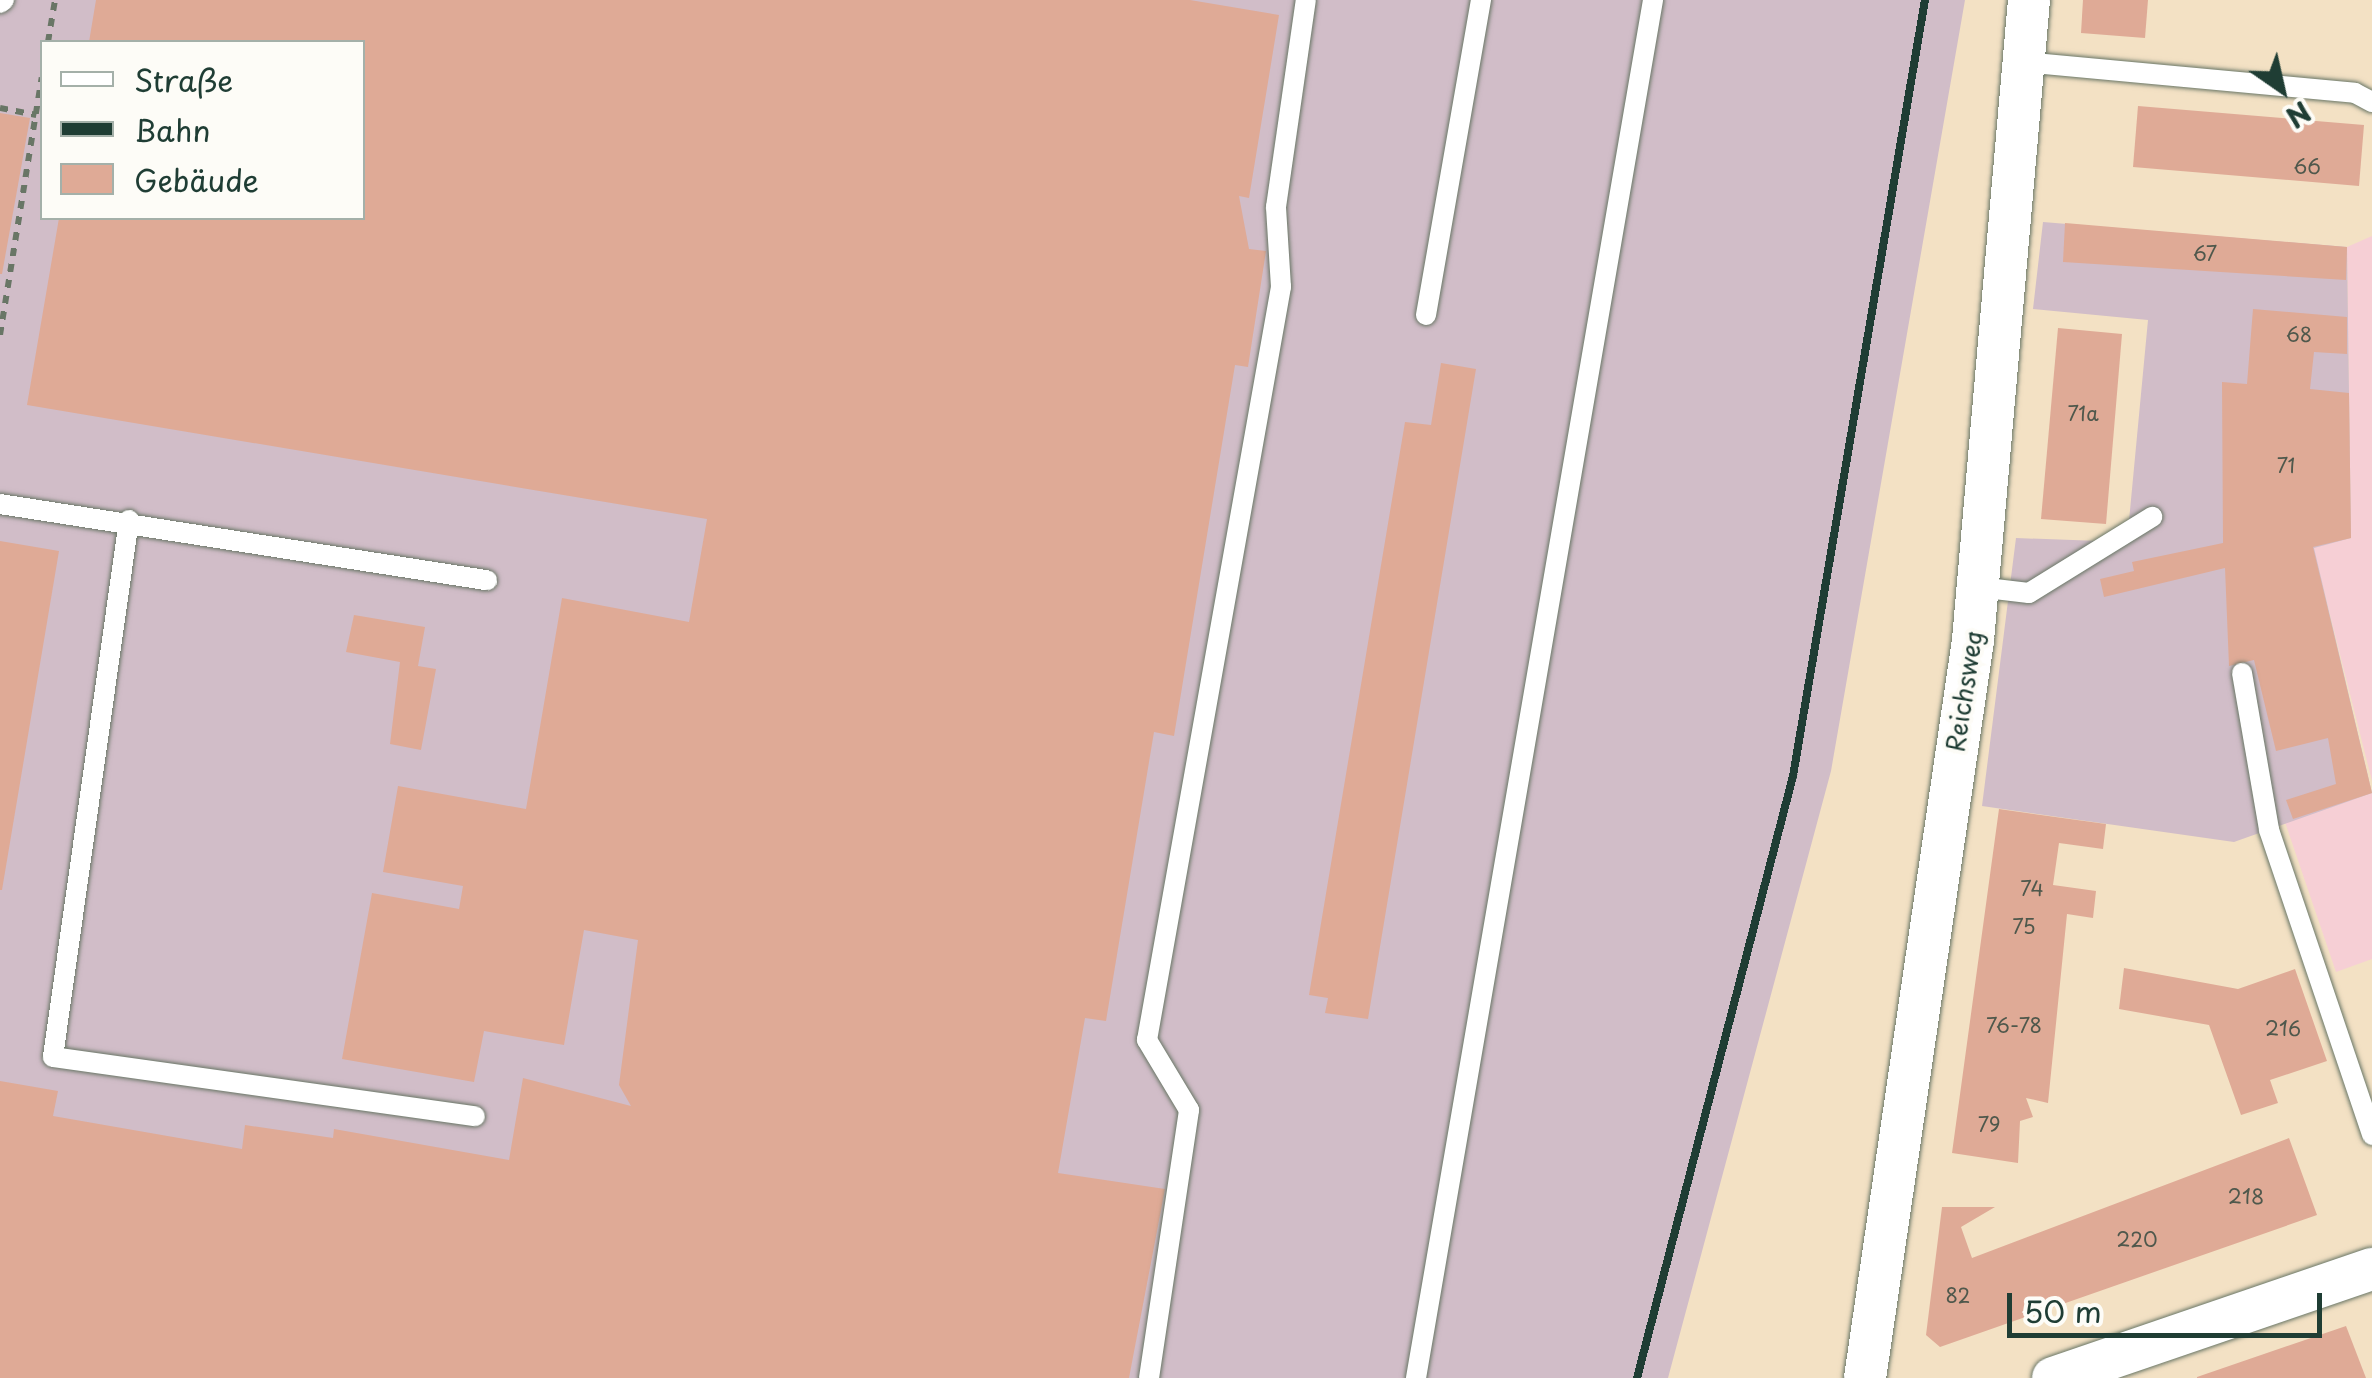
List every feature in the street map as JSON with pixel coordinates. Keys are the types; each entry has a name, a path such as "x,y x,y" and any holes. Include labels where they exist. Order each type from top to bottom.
{"street":[{"name":"Reichsweg","path":"1865,1378 1978,587 2028,0"},
{"path":"2053,1378 2372,1270"}],"lane":[{"path":"1149,1378 1189,1110 1147,1040 1280,287 1276,207 1306,0"},
{"path":"1426,315 1480,0"},
{"path":"1416,1378 1652,0"},
{"path":"2023,62 2355,93 2372,102"},
{"path":"0,504 129,520 487,580"},
{"path":"1978,587 2029,593 2152,516"},
{"path":"129,520 53,1057 475,1116"},
{"path":"2242,673 2269,830 2372,1135"}],"path":[{"path":"48,40 55,0"},
{"path":"0,335 38,130 40,96"},
{"path":"0,108 36,115"}],"shaded area":[{"path":"0,0 1965,0 1831,771 1668,1378 0,1378"},
{"path":"2043,222 2347,247 2351,538 2314,548 2372,793 2234,842 1982,806 2016,538 2127,542 2148,320 2033,309"},
{"path":"2372,236 2372,781 2313,547 2351,538 2347,247"},
{"path":"2372,793 2372,959 2336,972 2285,822"}],"building":[{"path":"96,0 1190,0 1279,15 1249,198 1239,196 1249,249 1266,251 1248,367 1235,365 1174,736 1154,732 1106,1021 1085,1018 1058,1173 1165,1189 1129,1378 0,1378 0,1081 58,1091 53,1116 242,1149 245,1125 333,1138 334,1129 509,1160 523,1078 631,1106 619,1085 638,940 584,930 564,1045 484,1031 474,1082 342,1059 372,893 459,909 463,886 383,872 398,786 526,809 562,598 689,622 707,519 27,405 59,220 365,220 365,40 89,40"},
{"path":"2083,0 2148,0 2145,38 2081,33"},
{"path":"2138,106 2364,125 2359,186 2133,167"},
{"path":"0,113 30,118 2,274 0,274"},
{"path":"2065,223 2347,247 2346,280 2063,262"},
{"path":"2253,309 2347,317 2347,354 2314,352 2310,389 2349,393 2351,538 2313,547 2372,793 2293,819 2286,800 2336,784 2328,738 2276,751 2254,660 2229,666 2225,568 2104,597 2100,579 2134,571 2132,562 2223,543 2222,382 2247,384"},
{"path":"2058,328 2122,334 2106,524 2041,519"},
{"path":"1441,363 1476,369 1368,1019 1325,1013 1328,998 1309,995 1405,422 1431,425"},
{"path":"0,541 59,551 2,890 0,890"},
{"path":"354,615 425,627 418,666 436,669 421,750 390,744 400,662 346,652"},
{"path":"1999,809 2106,824 2103,849 2059,843 2053,885 2096,891 2093,918 2067,914 2048,1103 2026,1098 2033,1117 2020,1121 2018,1163 1952,1153"},
{"path":"2124,968 2238,989 2295,969 2327,1061 2270,1080 2278,1103 2241,1115 2209,1025 2119,1009"},
{"path":"2289,1138 2317,1215 1940,1347 1926,1335 1942,1207 1995,1207 1961,1227 1972,1258"},
{"path":"2346,1326 2366,1378 2197,1378 2197,1377"}],"railway":[{"path":"1637,1378 1793,776 1925,0"}]}
